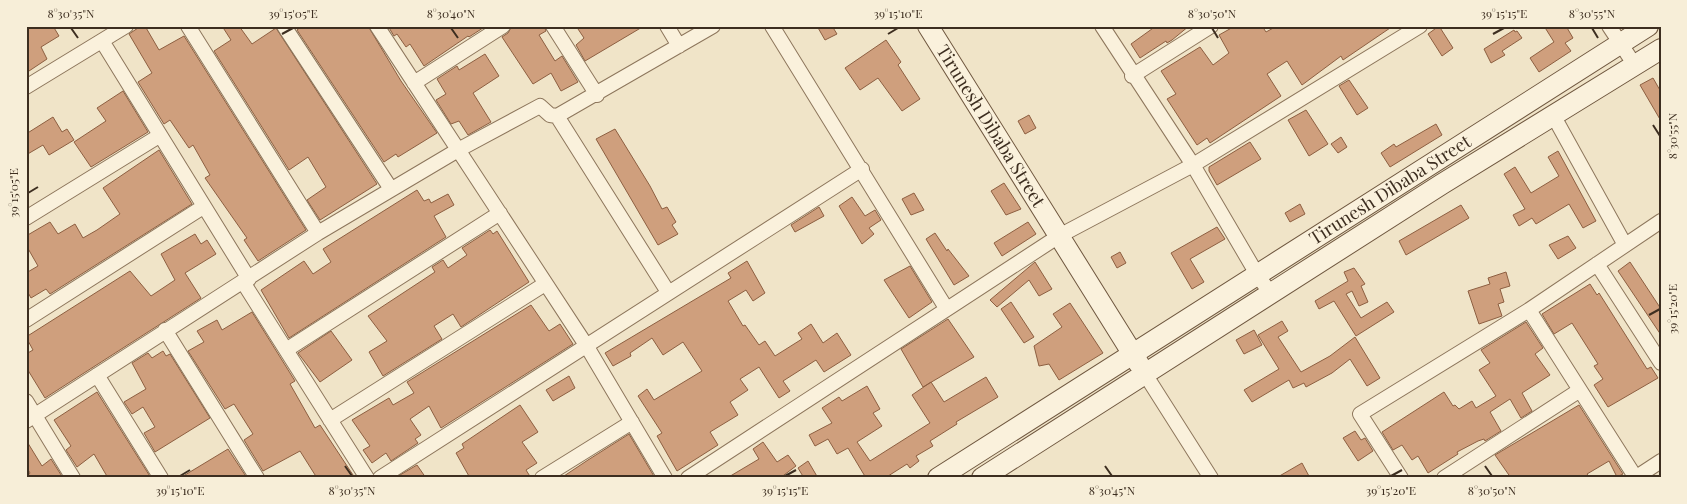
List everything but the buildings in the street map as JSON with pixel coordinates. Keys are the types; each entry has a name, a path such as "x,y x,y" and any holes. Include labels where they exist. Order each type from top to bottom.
{"main road":[{"name":"Tirunesh Dibaba Street","path":"928,26 1145,374"},
{"name":"Tirunesh Dibaba Street","path":"938,478 1648,26"},
{"name":"Tirunesh Dibaba Street","path":"982,478 1553,115 1661,49"}],"street":[{"path":"26,87 126,26"},
{"path":"188,26 318,233"},
{"path":"284,26 391,189"},
{"path":"377,26 586,346 665,478"},
{"path":"414,83 503,26"},
{"path":"553,26 597,96"},
{"path":"667,26 679,46"},
{"path":"30,418 318,233 458,150 540,106 550,115 557,116 597,96 713,26"},
{"path":"772,26 862,169 946,308"},
{"path":"1102,26 1132,76 1193,165 1258,276 1272,295"},
{"path":"1132,76 1210,26"},
{"path":"688,478 1059,236 1193,165 1420,26"},
{"path":"1610,26 1634,64"},
{"path":"102,40 203,207 286,350 367,478"},
{"path":"1553,115 1625,245"},
{"path":"557,116 668,292"},
{"path":"26,218 159,136"},
{"path":"380,478 862,169"},
{"path":"26,320 203,207"},
{"path":"286,350 500,214"},
{"path":"1401,478 1360,414 1529,310 1661,221"},
{"path":"1597,264 1661,363"},
{"path":"330,420 545,284"},
{"path":"1529,310 1635,478 1661,461"},
{"path":"165,330 257,478"},
{"path":"1145,374 1211,478"},
{"path":"97,375 161,478"},
{"path":"1444,478 1580,390"},
{"path":"26,401 30,418 73,478"},
{"path":"542,478 632,422"}]}
